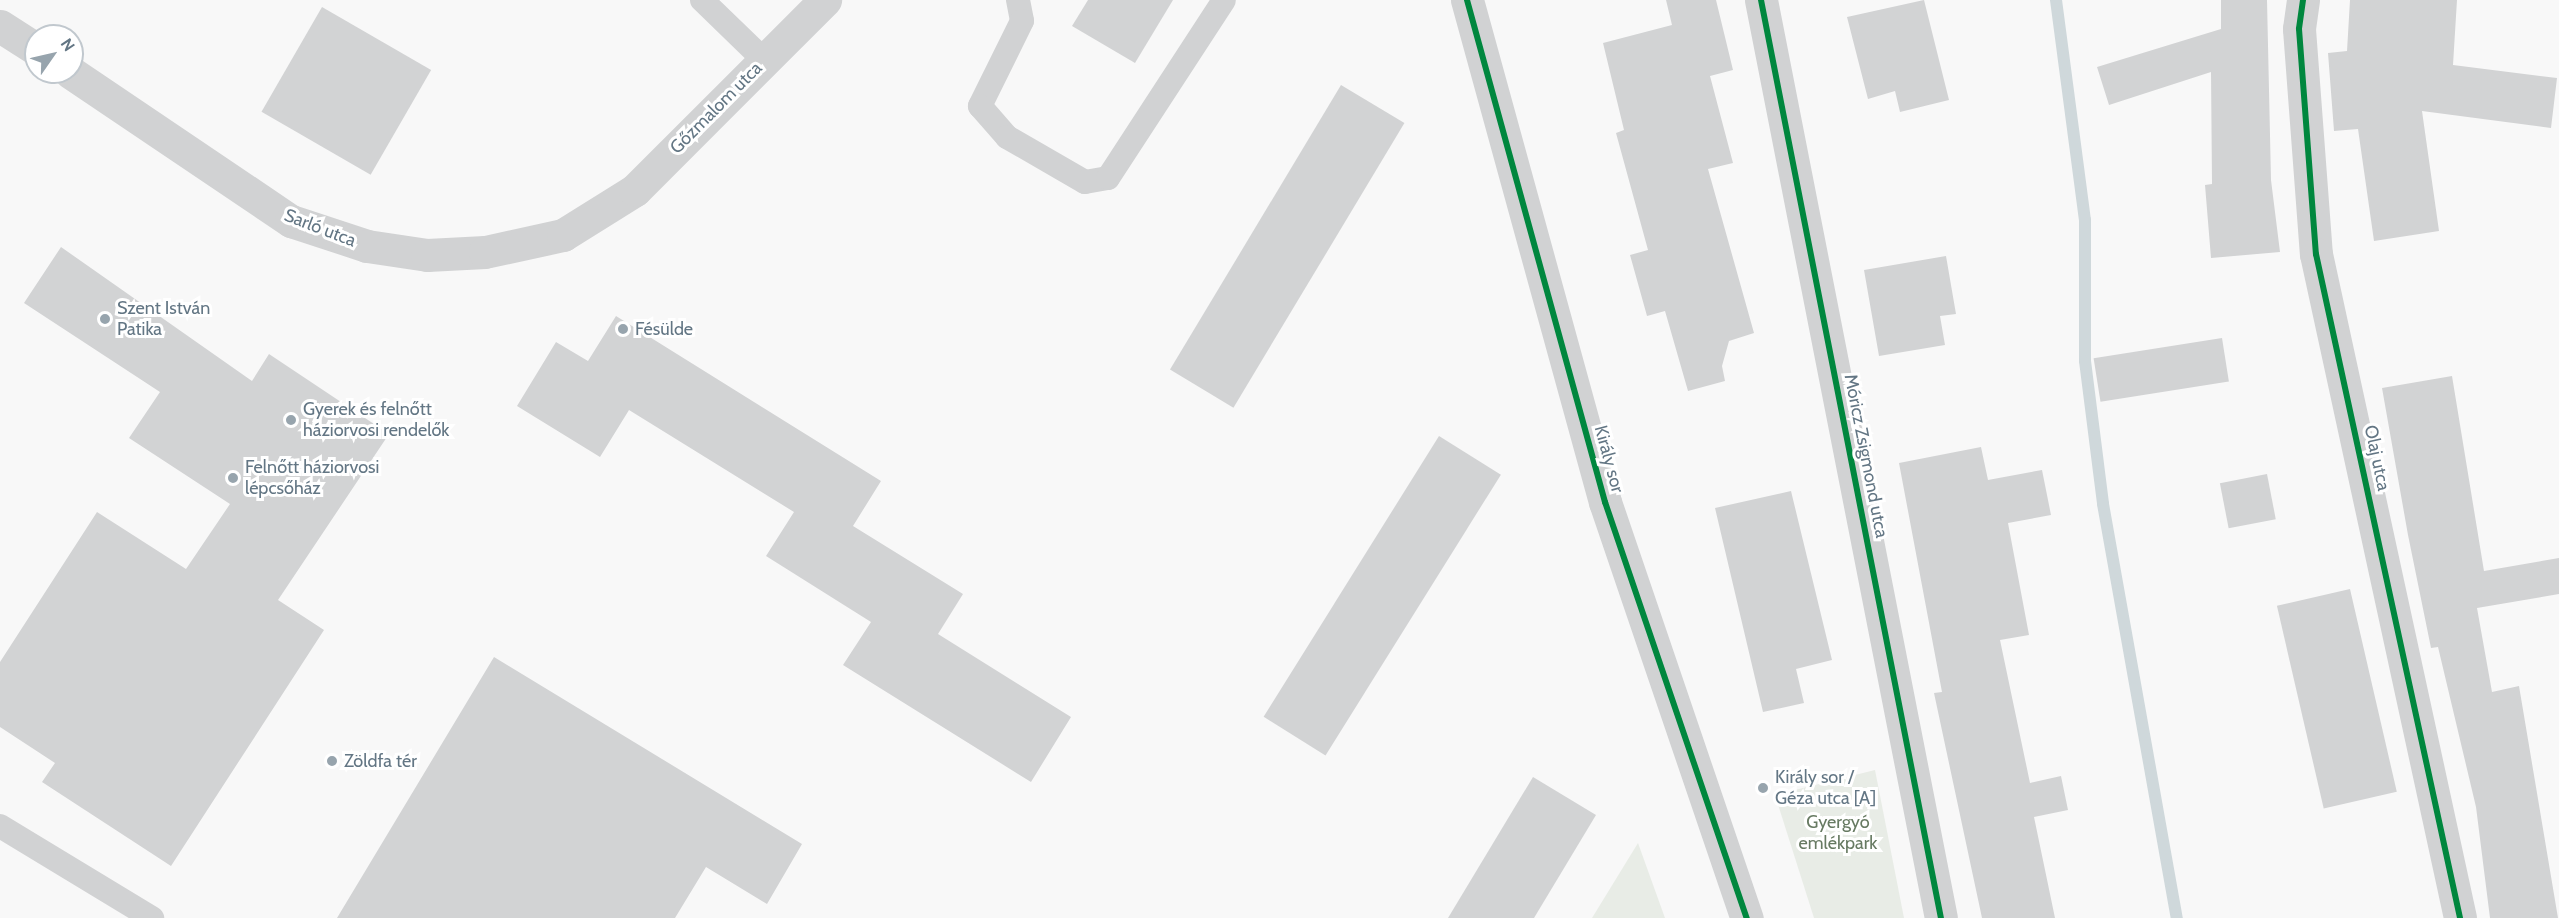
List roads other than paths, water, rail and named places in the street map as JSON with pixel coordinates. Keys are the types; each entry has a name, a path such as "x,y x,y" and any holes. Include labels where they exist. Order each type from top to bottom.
{"street":[{"name":"Gőzmalom utca","path":"603,213 635,190 825,0"},
{"name":"Király sor","path":"1467,0 1605,502 1747,918"},
{"name":"Móricz Zsigmond utca","path":"1761,0 1941,918"},
{"name":"Olaj utca","path":"2303,0 2299,29 2316,254 2460,918"},
{"name":"Sarló utca","path":"84,81 291,221 367,246 427,255 485,252 563,235 603,213"}],"lane":[{"path":"702,0 764,60"},
{"path":"1018,0 1022,21 980,106 1007,137 1085,182 1108,178 1224,0"},
{"path":"0,826 152,918"}],"waterway":[{"path":"2056,0 2085,220 2085,361 2103,504 2177,918"}],"place":[{"name":"Szent István Patika","path":"105,319"},
{"name":"Fésülde","path":"623,329"},
{"name":"Gyerek és felnőtt háziorvosi rendelők","path":"291,420"},
{"name":"Felnőtt háziorvosi lépcsőház","path":"233,478"},
{"name":"Zöldfa tér","path":"332,761"},
{"name":"Király sor / Géza utca [A]","path":"1763,788"}],"park label":[{"name":"Gyergyó emlékpark","path":"1838,833"}]}
